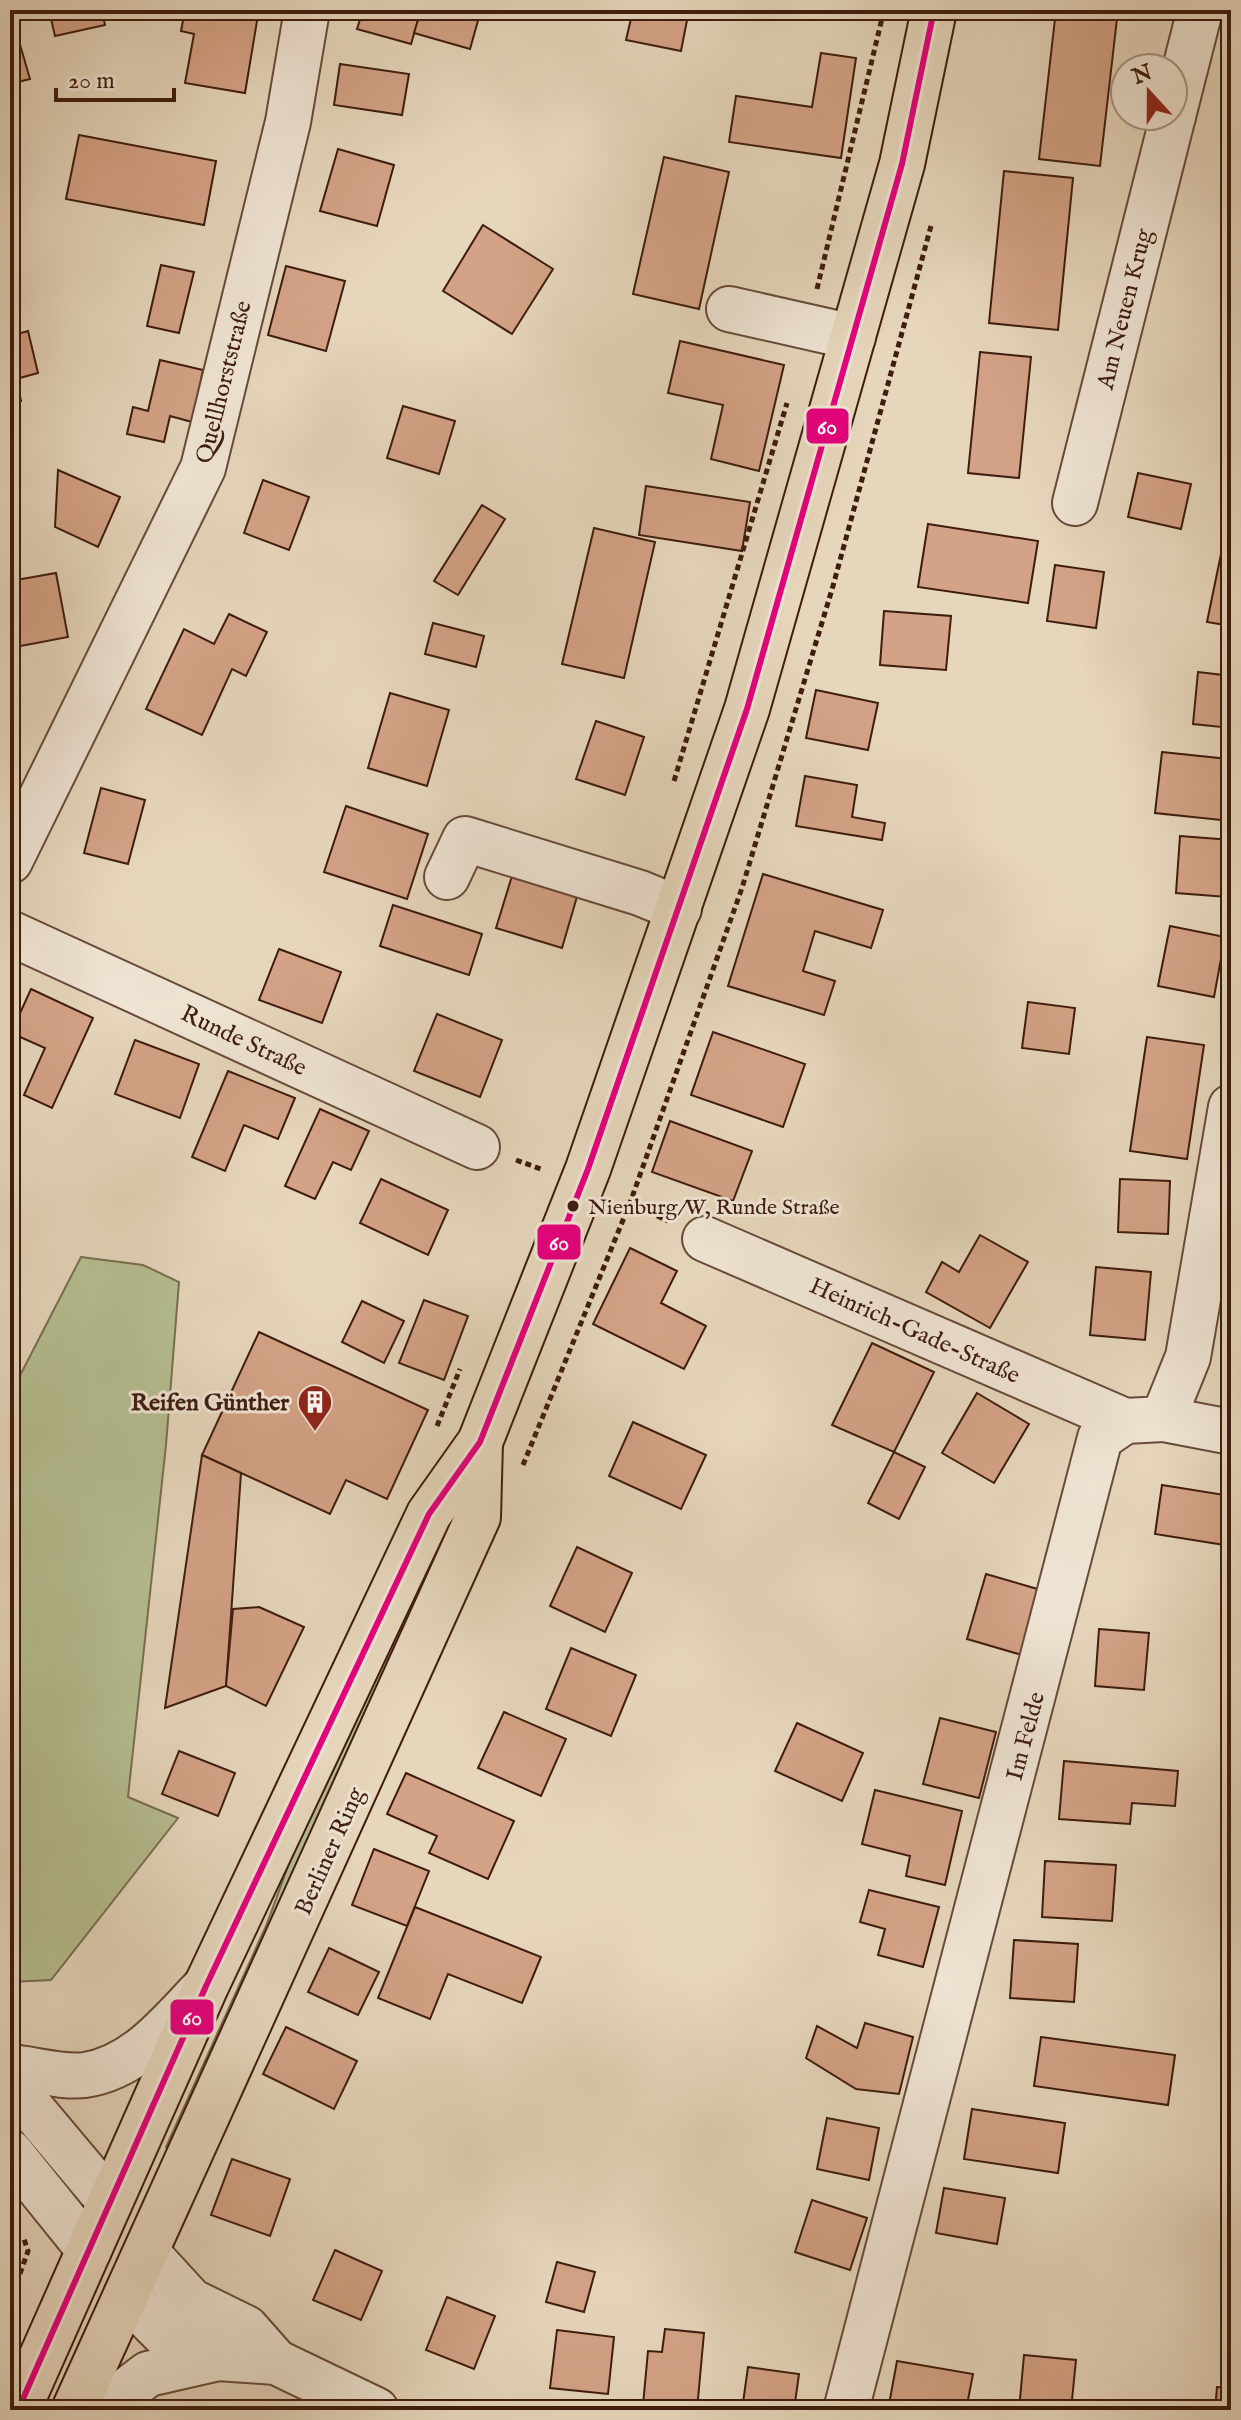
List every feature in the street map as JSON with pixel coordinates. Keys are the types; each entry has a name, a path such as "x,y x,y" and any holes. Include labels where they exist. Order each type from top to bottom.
{"main road":[{"name":"Berliner Ring","path":"18,2410 206,1986 429,1514 480,1442 588,1169 747,709 902,164 934,10"},
{"name":"Berliner Ring","path":"74,2410 478,1517 480,1442"},
{"path":"110,2202 146,2252"},
{"path":"89,2250 126,2296"}],"street":[{"name":"Quellhorststraße","path":"10,861 203,468 288,122 307,10"},
{"name":"Am Neuen Krug","path":"1189,53 1200,10"},
{"name":"Am Neuen Krug","path":"1075,503 1169,132"},
{"path":"729,309 853,337"},
{"path":"447,877 465,839 640,893 679,909"},
{"name":"Runde Straße","path":"10,933 477,1147"},
{"name":"Im Felde","path":"846,2410 1100,1438 1144,1420 1188,1357 1231,1107"},
{"name":"Heinrich-Gade-Straße","path":"705,1239 1144,1420 1231,1432"},
{"path":"10,2067 83,2075 115,2065 146,2047 206,1986"},
{"path":"10,2089 21,2096 110,2202"},
{"path":"10,2152 89,2250"},
{"path":"146,2252 191,2301 246,2328 276,2362"},
{"path":"126,2296 169,2339 218,2358"},
{"path":"101,2410 148,2374 218,2358 276,2362 376,2410"}],"path":[{"path":"808,327 884,10"},
{"path":"672,789 788,398"},
{"path":"535,1183 546,1155"},
{"path":"432,1438 461,1367"},
{"path":"10,2302 28,2251 20,2227"}],"green space":[{"path":"81,1257 143,1265 179,1282 166,1445 128,1797 178,1818 51,1980 10,1982 10,1395"},
{"path":"462,1491 351,1753 173,2151 166,2147 266,1926 304,1823"}],"building":[{"path":"10,10 30,79 10,84"},
{"path":"49,10 102,10 105,25 55,36"},
{"path":"185,10 230,10 258,15 245,93 185,83 194,34 181,31"},
{"path":"363,10 421,10 411,44 357,29"},
{"path":"421,10 481,10 470,49 414,33"},
{"path":"633,10 689,10 681,51 626,40"},
{"path":"1056,10 1118,10 1113,52 1109,52 1109,88 1100,166 1039,159"},
{"path":"821,53 856,58 841,158 729,142 736,96 812,107"},
{"path":"340,64 409,74 402,115 334,105"},
{"path":"79,135 216,161 204,225 66,199"},
{"path":"338,149 394,165 377,226 320,211"},
{"path":"664,157 729,172 699,309 633,294"},
{"path":"1004,171 1073,178 1058,330 989,323"},
{"path":"483,225 553,269 512,334 443,291"},
{"path":"161,265 194,272 179,333 147,326"},
{"path":"286,266 345,281 326,351 268,335"},
{"path":"28,331 38,373 16,379 21,401 10,403 10,336"},
{"path":"680,341 784,365 759,471 711,459 723,405 668,393"},
{"path":"980,352 1031,357 1019,478 968,473"},
{"path":"160,360 203,370 192,422 170,416 164,442 127,434 133,407 148,411"},
{"path":"403,406 455,421 439,474 387,458"},
{"path":"58,470 120,497 98,547 55,527"},
{"path":"1138,473 1191,484 1181,529 1128,517"},
{"path":"263,480 309,497 289,550 244,533"},
{"path":"646,486 750,502 742,551 639,535"},
{"path":"482,505 505,519 458,595 434,581"},
{"path":"1228,520 1231,521 1231,626 1207,622"},
{"path":"928,524 1038,541 1028,603 918,587"},
{"path":"594,528 655,542 624,678 562,664"},
{"path":"1055,565 1104,572 1096,628 1047,621"},
{"path":"56,573 68,637 10,648 10,581"},
{"path":"884,611 951,616 946,670 880,665"},
{"path":"229,614 267,632 246,676 232,669 202,735 146,709 184,629 214,644"},
{"path":"433,623 484,636 476,667 425,654"},
{"path":"1198,672 1231,676 1231,728 1193,724"},
{"path":"816,690 878,703 868,750 806,738"},
{"path":"390,693 449,710 427,786 368,768"},
{"path":"596,721 644,737 625,795 576,779"},
{"path":"1162,752 1228,759 1221,820 1155,813"},
{"path":"805,776 857,785 852,817 885,823 882,840 796,826"},
{"path":"101,788 145,800 128,864 84,853"},
{"path":"346,806 428,834 407,899 324,872"},
{"path":"1180,836 1231,840 1227,897 1176,893"},
{"path":"516,863 581,883 562,948 496,928"},
{"path":"763,874 883,910 871,948 815,931 803,971 835,981 824,1015 728,986"},
{"path":"393,905 482,934 469,975 380,946"},
{"path":"1170,926 1225,937 1214,997 1158,986"},
{"path":"279,949 341,972 322,1023 259,1000"},
{"path":"31,989 93,1018 52,1108 24,1095 45,1048 11,1033"},
{"path":"1028,1002 1075,1008 1069,1054 1022,1048"},
{"path":"437,1014 502,1040 480,1097 414,1071"},
{"path":"713,1032 805,1064 783,1127 691,1095"},
{"path":"1147,1037 1204,1045 1187,1159 1130,1151"},
{"path":"135,1040 199,1064 180,1118 115,1094"},
{"path":"228,1071 295,1098 278,1139 244,1125 225,1171 192,1157"},
{"path":"320,1109 369,1131 351,1170 333,1162 315,1199 285,1186"},
{"path":"670,1121 752,1151 733,1201 652,1172"},
{"path":"381,1179 448,1210 428,1255 360,1223"},
{"path":"1120,1179 1170,1181 1168,1234 1118,1232"},
{"path":"980,1235 1028,1262 990,1328 926,1292 942,1262 959,1272"},
{"path":"630,1248 677,1271 661,1303 706,1326 684,1369 593,1324"},
{"path":"1096,1267 1151,1272 1145,1340 1090,1335"},
{"path":"424,1300 468,1316 444,1380 399,1363"},
{"path":"362,1301 404,1321 384,1363 342,1342"},
{"name":"Reifen Günther","path":"259,1332 428,1410 387,1499 346,1480 330,1514 202,1455"},
{"path":"872,1343 934,1372 894,1452 832,1425"},
{"path":"977,1393 1029,1424 994,1483 942,1453"},
{"path":"633,1422 706,1455 681,1509 609,1476"},
{"path":"894,1452 925,1467 899,1519 868,1503"},
{"path":"202,1455 241,1473 226,1686 165,1708"},
{"path":"1162,1485 1231,1496 1231,1546 1155,1534"},
{"path":"577,1547 632,1573 605,1632 550,1606"},
{"path":"986,1574 1041,1590 1022,1655 967,1639"},
{"path":"259,1607 304,1627 266,1706 226,1686 233,1609"},
{"path":"1099,1629 1149,1633 1144,1690 1095,1686"},
{"path":"571,1648 636,1675 611,1736 546,1709"},
{"path":"504,1712 566,1739 541,1796 478,1768"},
{"path":"940,1718 996,1732 979,1798 923,1784"},
{"path":"797,1723 863,1753 842,1801 775,1771"},
{"path":"179,1751 235,1773 218,1816 162,1794"},
{"path":"1064,1761 1178,1771 1175,1806 1132,1803 1130,1824 1059,1819"},
{"path":"406,1773 514,1821 488,1879 429,1853 437,1836 387,1814"},
{"path":"875,1790 962,1811 945,1885 906,1876 910,1856 862,1844"},
{"path":"374,1849 429,1871 407,1926 352,1905"},
{"path":"1045,1861 1116,1865 1112,1921 1042,1917"},
{"path":"869,1890 939,1907 923,1967 878,1955 885,1929 860,1922"},
{"path":"415,1907 541,1957 522,2003 448,1974 430,2019 378,1998"},
{"path":"1014,1940 1078,1944 1074,2002 1010,1998"},
{"path":"329,1948 379,1972 358,2015 308,1992"},
{"path":"865,2023 913,2037 899,2094 856,2089 806,2058 817,2026 857,2048"},
{"path":"286,2027 357,2061 334,2109 263,2074"},
{"path":"1041,2037 1175,2055 1168,2105 1034,2086"},
{"path":"972,2109 1065,2123 1058,2173 964,2159"},
{"path":"827,2118 879,2128 869,2180 817,2169"},
{"path":"232,2159 290,2179 270,2236 211,2215"},
{"path":"944,2188 1005,2198 997,2244 936,2233"},
{"path":"812,2200 867,2218 850,2270 795,2252"},
{"path":"335,2250 382,2271 361,2320 313,2300"},
{"path":"557,2262 595,2272 584,2312 546,2302"},
{"path":"447,2297 495,2316 474,2369 426,2350"},
{"path":"665,2329 704,2333 697,2410 643,2405 648,2351 662,2352"},
{"path":"557,2330 614,2337 608,2394 550,2388"},
{"path":"1024,2355 1076,2360 1071,2410 1019,2410"},
{"path":"897,2361 973,2374 966,2410 888,2410"},
{"path":"748,2367 799,2374 794,2410 742,2410"},
{"path":"1217,2387 1231,2388 1231,2410 1215,2410"}],"transit line":[{"name":"60","path":"18,2410 206,1986 429,1514 480,1442 588,1169 747,709 902,164 934,10"}],"place":[{"name":"Nienburg/W, Runde Straße","path":"573,1206"},
{"name":"Reifen Günther","path":"315,1433"}]}
